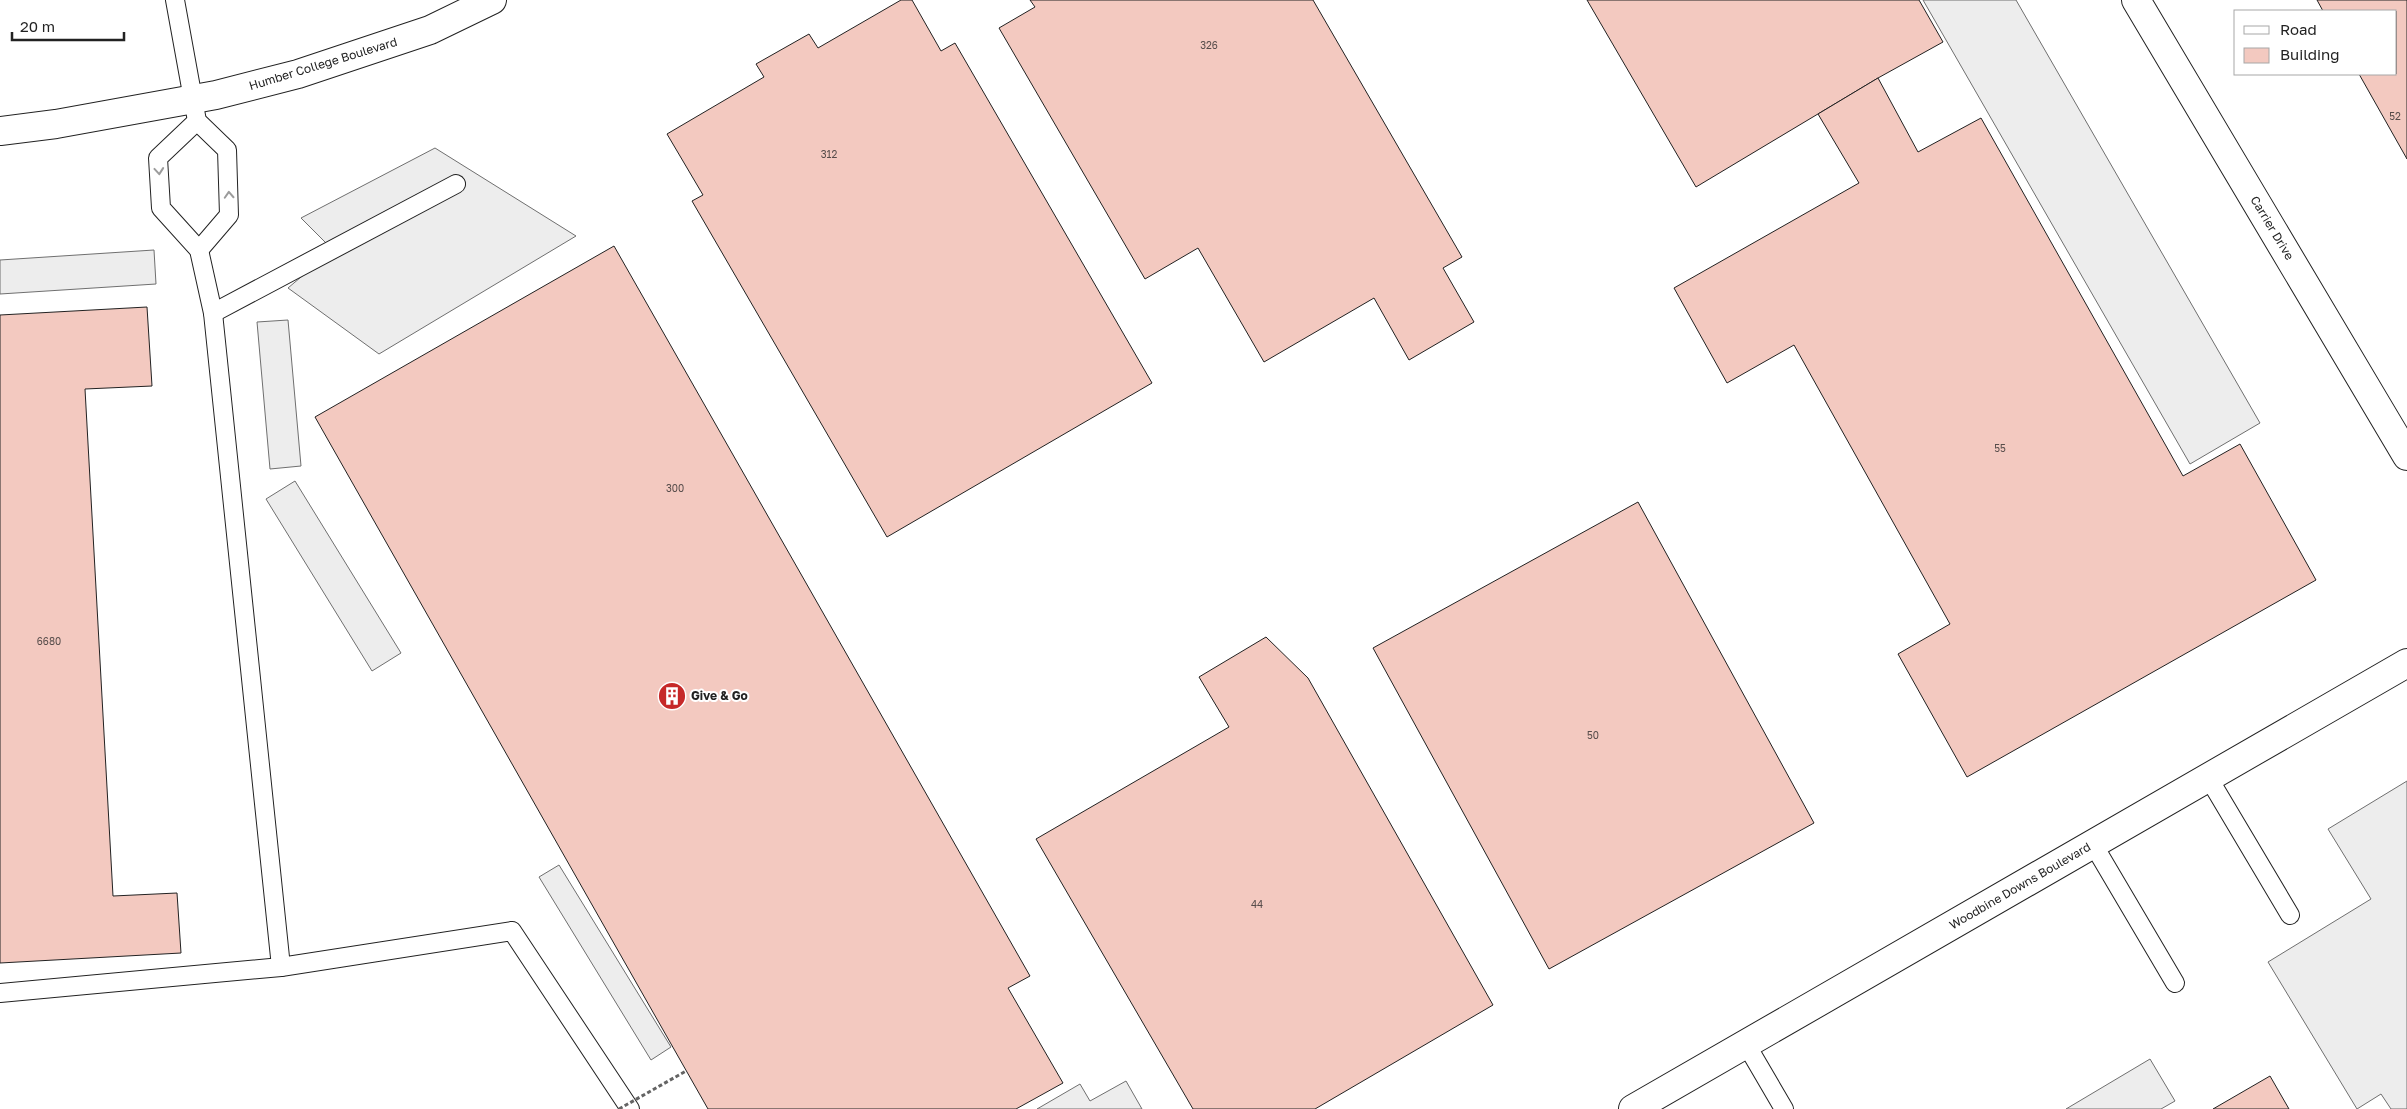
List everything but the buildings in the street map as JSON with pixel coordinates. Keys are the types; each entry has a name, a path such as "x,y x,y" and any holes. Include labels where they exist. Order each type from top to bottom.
{"street":[{"name":"Humber College Boulevard","path":"0,131 195,110 430,30 492,0"},
{"name":"Carrier Drive","path":"2136,0 2407,456"},
{"name":"Woodbine Downs Boulevard","path":"1633,1109 2407,663"}],"lane":[{"path":"175,0 195,110 227,150 229,215 199,250"},
{"path":"195,110 158,158 161,208 199,250 212,313 281,968"},
{"path":"212,313 456,184"},
{"path":"2208,777 2290,915"},
{"path":"2093,844 2175,983"},
{"path":"0,993 281,968 512,931 630,1109"},
{"path":"1746,1044 1784,1109"}],"path":[{"path":"619,1109 686,1071"}],"shaded area":[{"path":"1923,0 2016,0 2260,423 2190,464"},
{"path":"435,148 576,236 379,354 288,288 333,250 301,218"},
{"path":"154,250 156,284 0,294 0,260"},
{"path":"288,320 301,466 270,469 257,322"},
{"path":"295,481 401,653 372,671 266,499"},
{"path":"2407,781 2407,1109 2391,1109 2381,1094 2357,1109 2268,962 2371,899 2328,829"},
{"path":"559,865 671,1047 651,1060 539,877"},
{"path":"2150,1059 2175,1101 2161,1109 2066,1109"},
{"path":"1126,1081 1142,1109 1037,1109 1080,1084 1090,1101"}],"place":[{"name":"Give & Go","path":"672,696"}]}
